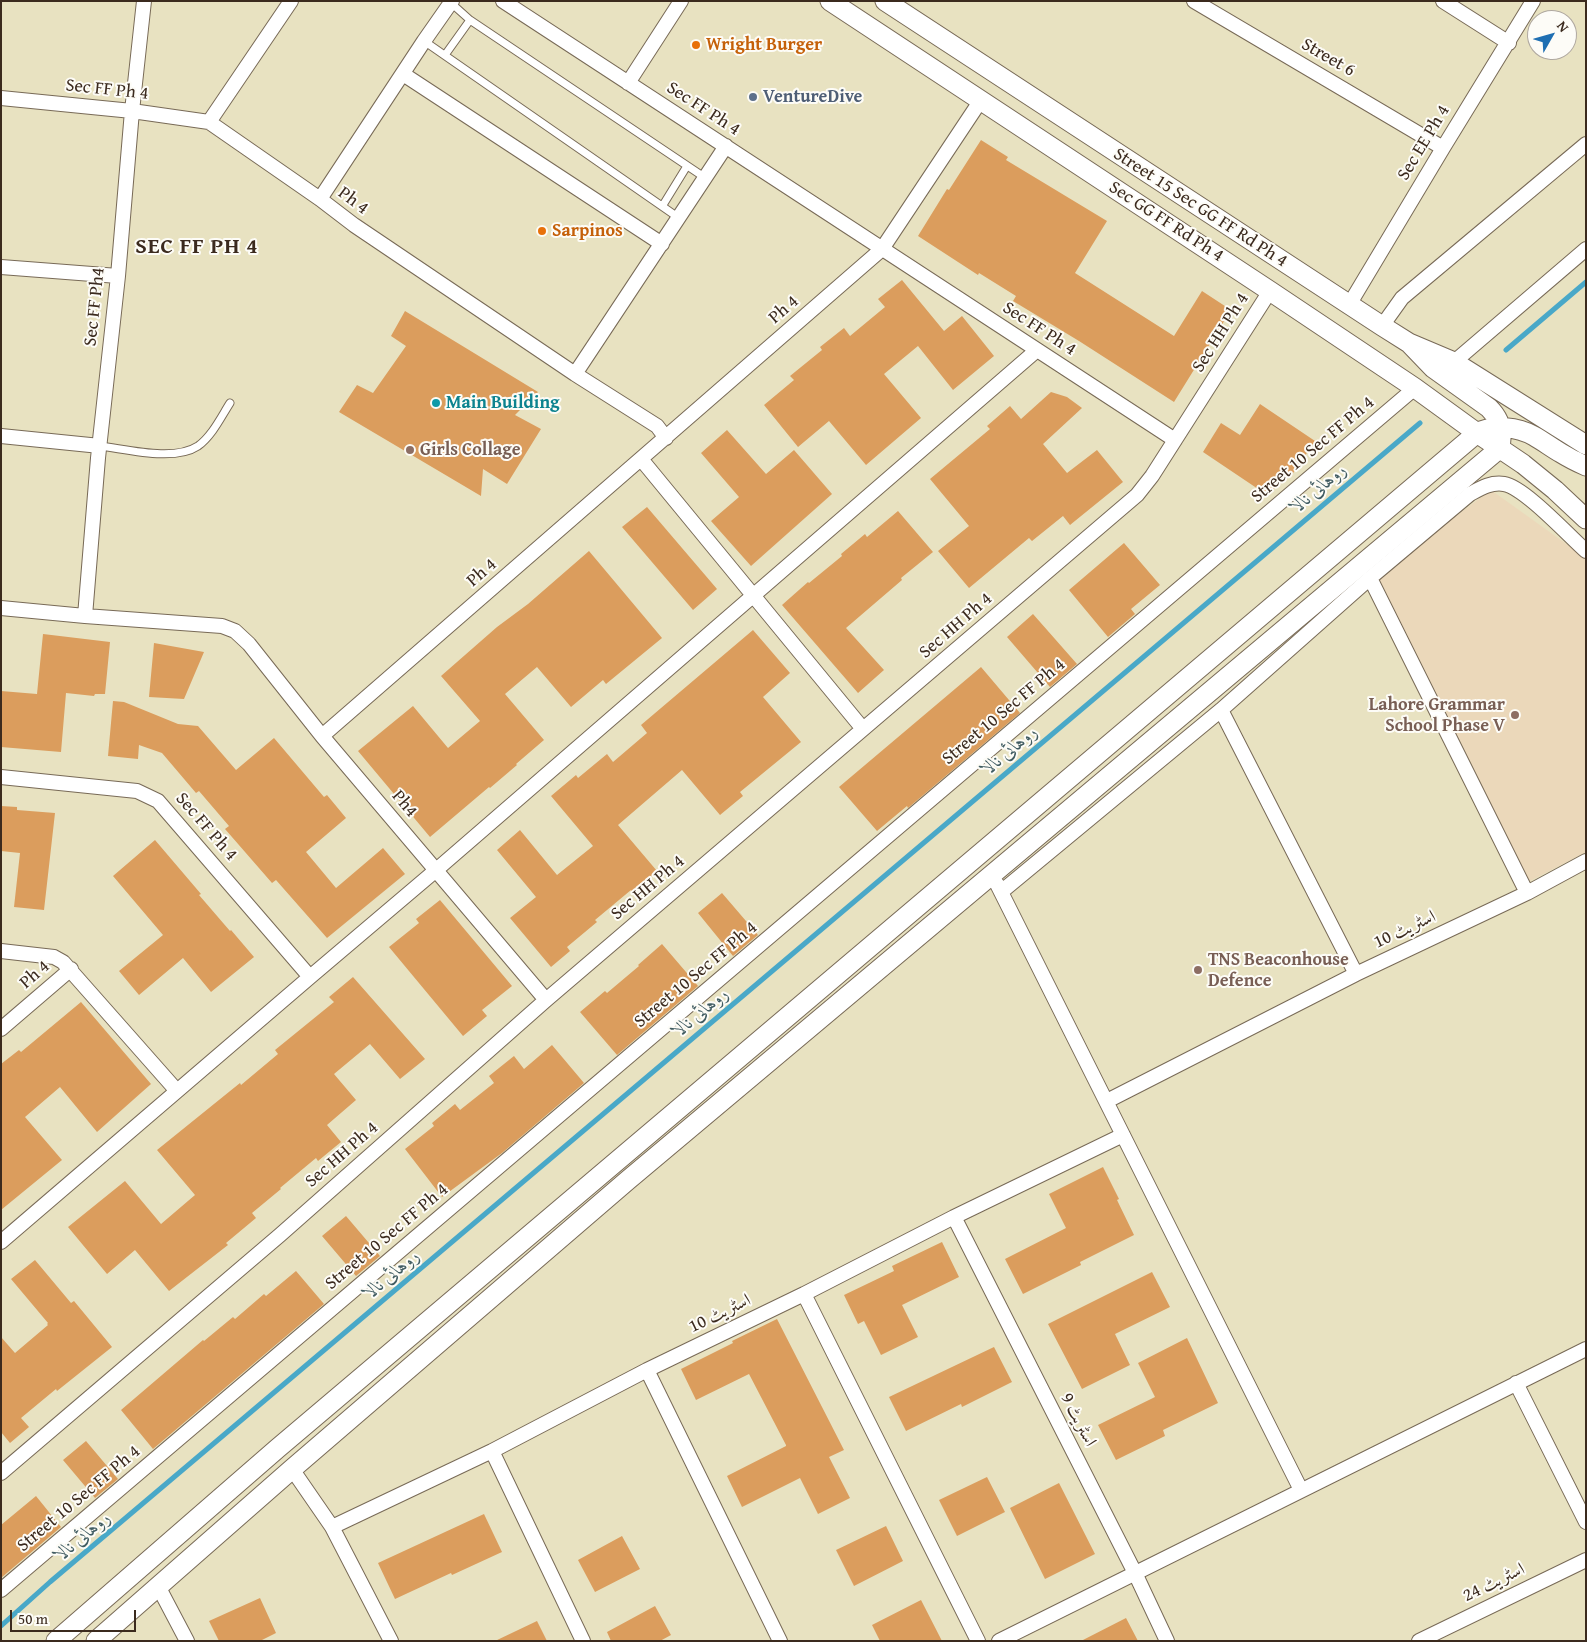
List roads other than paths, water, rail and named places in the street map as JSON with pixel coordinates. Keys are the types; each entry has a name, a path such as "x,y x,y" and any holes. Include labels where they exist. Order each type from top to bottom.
{"main road":[{"name":"Sec GG FF Rd Ph 4","path":"830,1 1414,388 1523,464 1586,519"},
{"name":"Street 15 Sec GG FF Rd Ph 4","path":"885,1 1382,326 1409,343 1454,362 1586,445"},
{"path":"96,1641 292,1469 636,1173 1499,449 1502,440 1496,414 1433,368 1409,343"},
{"path":"56,1641 293,1435 1477,433 1484,429 1500,428 1533,435 1562,454 1586,466"}],"street":[{"name":"Sec FF Ph4","path":"85,616 144,1"},
{"path":"209,122 291,1"},
{"name":"Sec FF Ph 4","path":"503,1 1175,440"},
{"path":"628,83 681,1"},
{"name":"Street 6","path":"1194,1 1443,148"},
{"path":"1443,1 1508,43"},
{"name":"Sec EE Ph 4","path":"1349,305 1533,1"},
{"path":"320,199 424,41 452,2"},
{"path":"403,74 662,244"},
{"name":"Sec FF Ph 4","path":"1,98 132,111 209,122"},
{"path":"882,249 981,100"},
{"name":"Ph 4","path":"209,122 320,199 354,225 575,374 657,426 666,438"},
{"path":"1382,326 1402,298 1586,144"},
{"path":"575,374 726,146"},
{"name":"Ph 4","path":"322,736 882,249"},
{"path":"1454,362 1586,249"},
{"path":"1,267 118,276"},
{"name":"Sec HH Ph 4","path":"1,1473 280,1235 546,1000 1137,495 1152,476 1270,291"},
{"path":"1,1242 436,870 1037,350"},
{"name":"Street 10 Sec FF Ph 4","path":"1,1590 1414,388"},
{"path":"1,436 100,446"},
{"path":"641,459 863,729"},
{"path":"1002,892 1221,710 1370,578 1470,494 1488,485 1505,484 1520,492 1586,551"},
{"path":"1370,578 1527,893"},
{"path":"1,608 85,616"},
{"name":"Ph4","path":"85,616 222,626 235,631 248,644 322,736 546,1000"},
{"path":"1221,710 1356,974"},
{"path":"1170,726 1182,742"},
{"name":"Sec FF Ph 4","path":"1,777 137,791 158,801 310,977"},
{"name":"اسٹریٹ 10","path":"1106,1101 1356,974 1527,893 1586,861"},
{"path":"992,875 1301,1490"},
{"path":"1,951 54,957 63,962 177,1091"},
{"name":"Ph 4","path":"1,1029 71,969"},
{"name":"اسٹریٹ 10","path":"332,1526 492,1451 647,1370 1123,1135"},
{"name":"اسٹریٹ 9","path":"954,1217 1135,1573 1167,1641"},
{"path":"804,1294 978,1641"},
{"path":"999,1641 1586,1349"},
{"path":"647,1370 780,1641"},
{"path":"1516,1384 1586,1522"},
{"path":"492,1451 583,1641"},
{"path":"292,1469 332,1526 391,1641"},
{"name":"اسٹریٹ 24","path":"1419,1641 1586,1560"},
{"path":"158,1586 187,1641"}],"lane":[{"path":"452,2 470,20 704,177"},
{"path":"445,55 470,20"},
{"path":"424,41 679,218"},
{"path":"662,205 687,166"},
{"path":"100,446 154,453 181,453 197,446 210,434 230,403"}],"waterway":[{"name":"روہائی نالا","path":"1506,350 1586,282"},
{"name":"روہائی نالا","path":"1,1626 50,1582 1420,423"}],"place":[{"name":"Wright Burger","path":"696,45"},
{"name":"VentureDive","path":"753,97"},
{"name":"Sarpinos","path":"542,231"},
{"name":"Main Building","path":"436,403"},
{"name":"Girls Collage","path":"410,450"},
{"name":"Lahore Grammar School Phase V","path":"1515,715"},
{"name":"TNS Beaconhouse Defence","path":"1198,970"}],"district":[{"name":"SEC FF PH 4","path":"197,247"}]}
